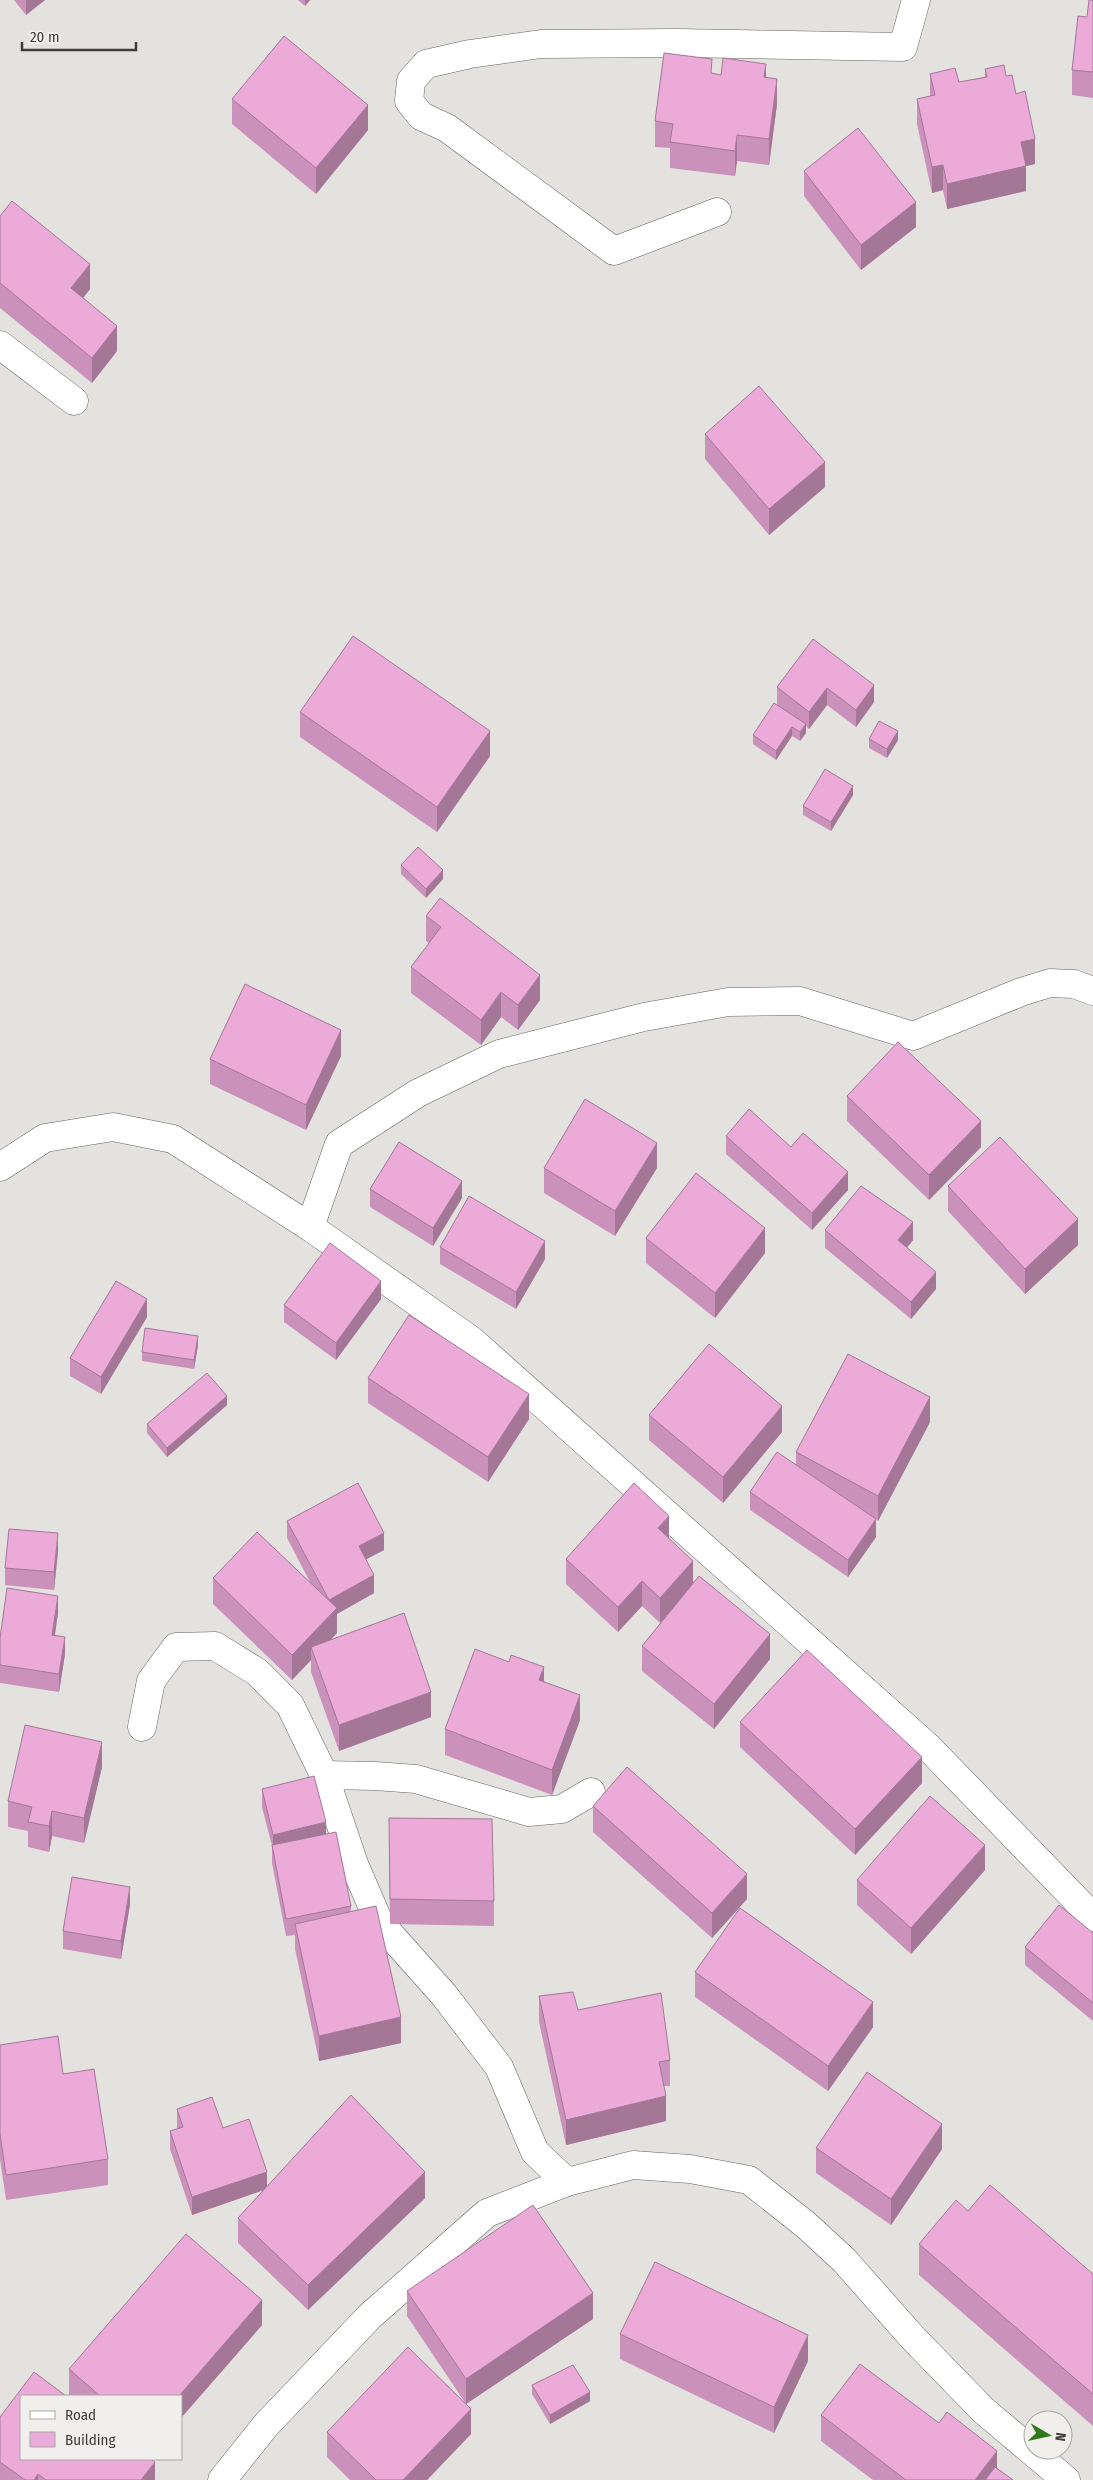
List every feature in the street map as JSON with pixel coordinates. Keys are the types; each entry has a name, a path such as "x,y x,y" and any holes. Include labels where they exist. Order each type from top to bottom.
{"street":[{"path":"717,212 614,251 448,128 421,116 409,101 412,81 426,64 470,54 541,44 677,43 903,47 916,0"},
{"path":"0,345 74,401"},
{"path":"310,1227 339,1144 418,1093 499,1054 644,1017 728,1002 800,1001 913,1036 1021,992 1050,983 1074,984 1093,991"},
{"path":"0,1167 46,1138 113,1127 173,1139 310,1227 471,1340 928,1747 1093,1917"},
{"path":"142,1727 151,1681 176,1648 215,1646 256,1672 290,1705 324,1775 354,1864 378,1922 444,1995 499,2066 536,2152 567,2182"},
{"path":"324,1775 416,1779 529,1812 562,1809 591,1792"},
{"path":"222,2480 266,2425 370,2316 487,2213 567,2182 633,2164 690,2169 750,2180 806,2225 844,2260 913,2338 983,2410 1066,2480"}],"building":[{"path":"1089,0 1093,0 1093,72 1072,70 1078,16 1087,17"},
{"path":"284,36 368,105 316,168 232,99"},
{"path":"664,53 712,59 711,73 721,75 723,58 766,64 764,77 777,79 769,139 737,135 735,151 670,142 673,124 655,121"},
{"path":"1004,65 1006,76 1012,75 1016,94 1025,91 1035,139 1021,142 1026,166 947,184 943,165 932,167 917,99 935,95 930,74 955,68 959,82 987,77 985,69"},
{"path":"858,128 916,202 861,245 804,171"},
{"path":"12,201 90,264 71,288 117,326 92,358 0,283 0,216"},
{"path":"759,386 825,462 769,509 705,434"},
{"path":"353,636 490,731 437,807 300,712"},
{"path":"813,639 874,685 856,710 827,688 809,712 777,687"},
{"path":"774,703 806,724 800,732 792,727 776,751 753,735"},
{"path":"879,721 898,731 887,749 869,739"},
{"path":"825,769 853,786 831,822 803,806"},
{"path":"418,847 443,870 426,889 401,865"},
{"path":"440,898 540,975 518,1005 501,992 481,1020 411,967 441,927 426,916"},
{"path":"245,984 341,1030 306,1105 210,1059"},
{"path":"898,1042 981,1121 929,1175 847,1096"},
{"path":"585,1099 657,1143 615,1211 544,1168"},
{"path":"749,1109 791,1147 803,1133 848,1172 812,1213 726,1136"},
{"path":"1000,1137 1078,1219 1025,1269 948,1186"},
{"path":"399,1142 462,1181 433,1228 370,1189"},
{"path":"696,1173 765,1228 715,1293 646,1238"},
{"path":"861,1186 913,1222 898,1240 936,1272 911,1302 825,1230"},
{"path":"469,1196 545,1241 516,1292 440,1247"},
{"path":"330,1243 381,1281 336,1343 284,1305"},
{"path":"116,1281 147,1299 101,1377 70,1358"},
{"path":"409,1315 529,1394 488,1457 368,1378"},
{"path":"145,1328 198,1336 194,1360 142,1352"},
{"path":"709,1344 782,1406 723,1477 649,1415"},
{"path":"848,1354 930,1397 878,1496 796,1452"},
{"path":"207,1373 227,1396 167,1448 147,1424"},
{"path":"777,1452 876,1519 848,1560 750,1492"},
{"path":"358,1483 384,1533 359,1546 374,1575 329,1600 287,1521"},
{"path":"634,1483 669,1516 658,1528 693,1561 660,1598 642,1581 618,1607 566,1559"},
{"path":"9,1529 58,1533 54,1572 5,1568"},
{"path":"257,1532 337,1608 292,1655 213,1578"},
{"path":"699,1576 770,1634 714,1704 642,1646"},
{"path":"7,1588 58,1596 52,1635 65,1637 59,1674 0,1665 0,1638"},
{"path":"404,1613 431,1692 339,1725 311,1647"},
{"path":"475,1649 509,1662 511,1655 544,1667 539,1680 580,1695 552,1770 445,1729"},
{"path":"807,1650 922,1757 855,1829 740,1722"},
{"path":"25,1725 102,1742 84,1818 52,1811 49,1826 28,1822 32,1807 8,1801"},
{"path":"627,1767 747,1874 712,1913 593,1806"},
{"path":"314,1776 326,1822 273,1835 262,1789"},
{"path":"930,1796 985,1845 911,1928 857,1880"},
{"path":"389,1818 492,1819 494,1901 390,1899"},
{"path":"336,1832 351,1906 286,1919 272,1845"},
{"path":"72,1877 130,1887 121,1941 63,1931"},
{"path":"1059,1905 1093,1933 1093,2003 1025,1947"},
{"path":"376,1906 401,2017 319,2036 295,1924"},
{"path":"740,1908 873,2002 828,2066 695,1972"},
{"path":"573,1992 578,2010 661,1993 670,2060 659,2062 666,2096 566,2120 539,1996"},
{"path":"58,2036 63,2074 94,2069 108,2159 6,2175 0,2134 0,2045"},
{"path":"867,2072 942,2124 891,2199 816,2148"},
{"path":"351,2095 425,2172 308,2285 238,2218"},
{"path":"212,2097 223,2128 249,2119 267,2172 192,2197 170,2131 183,2127 177,2109"},
{"path":"990,2185 1093,2274 1093,2394 919,2244 956,2200 968,2211"},
{"path":"533,2205 593,2293 466,2379 407,2291"},
{"path":"186,2234 262,2300 180,2395 99,2395 69,2369"},
{"path":"655,2262 808,2335 774,2407 620,2334"},
{"path":"408,2347 471,2409 403,2480 376,2480 327,2432"},
{"path":"860,2364 939,2423 947,2412 997,2451 975,2480 906,2480 821,2415"},
{"path":"573,2365 590,2392 550,2415 532,2385"},
{"path":"34,2372 65,2395 20,2395 20,2460 152,2460 155,2462 141,2480 46,2480 38,2474 34,2480 25,2480 0,2462 0,2417"},
{"path":"995,2467 1013,2480 985,2480"}]}
